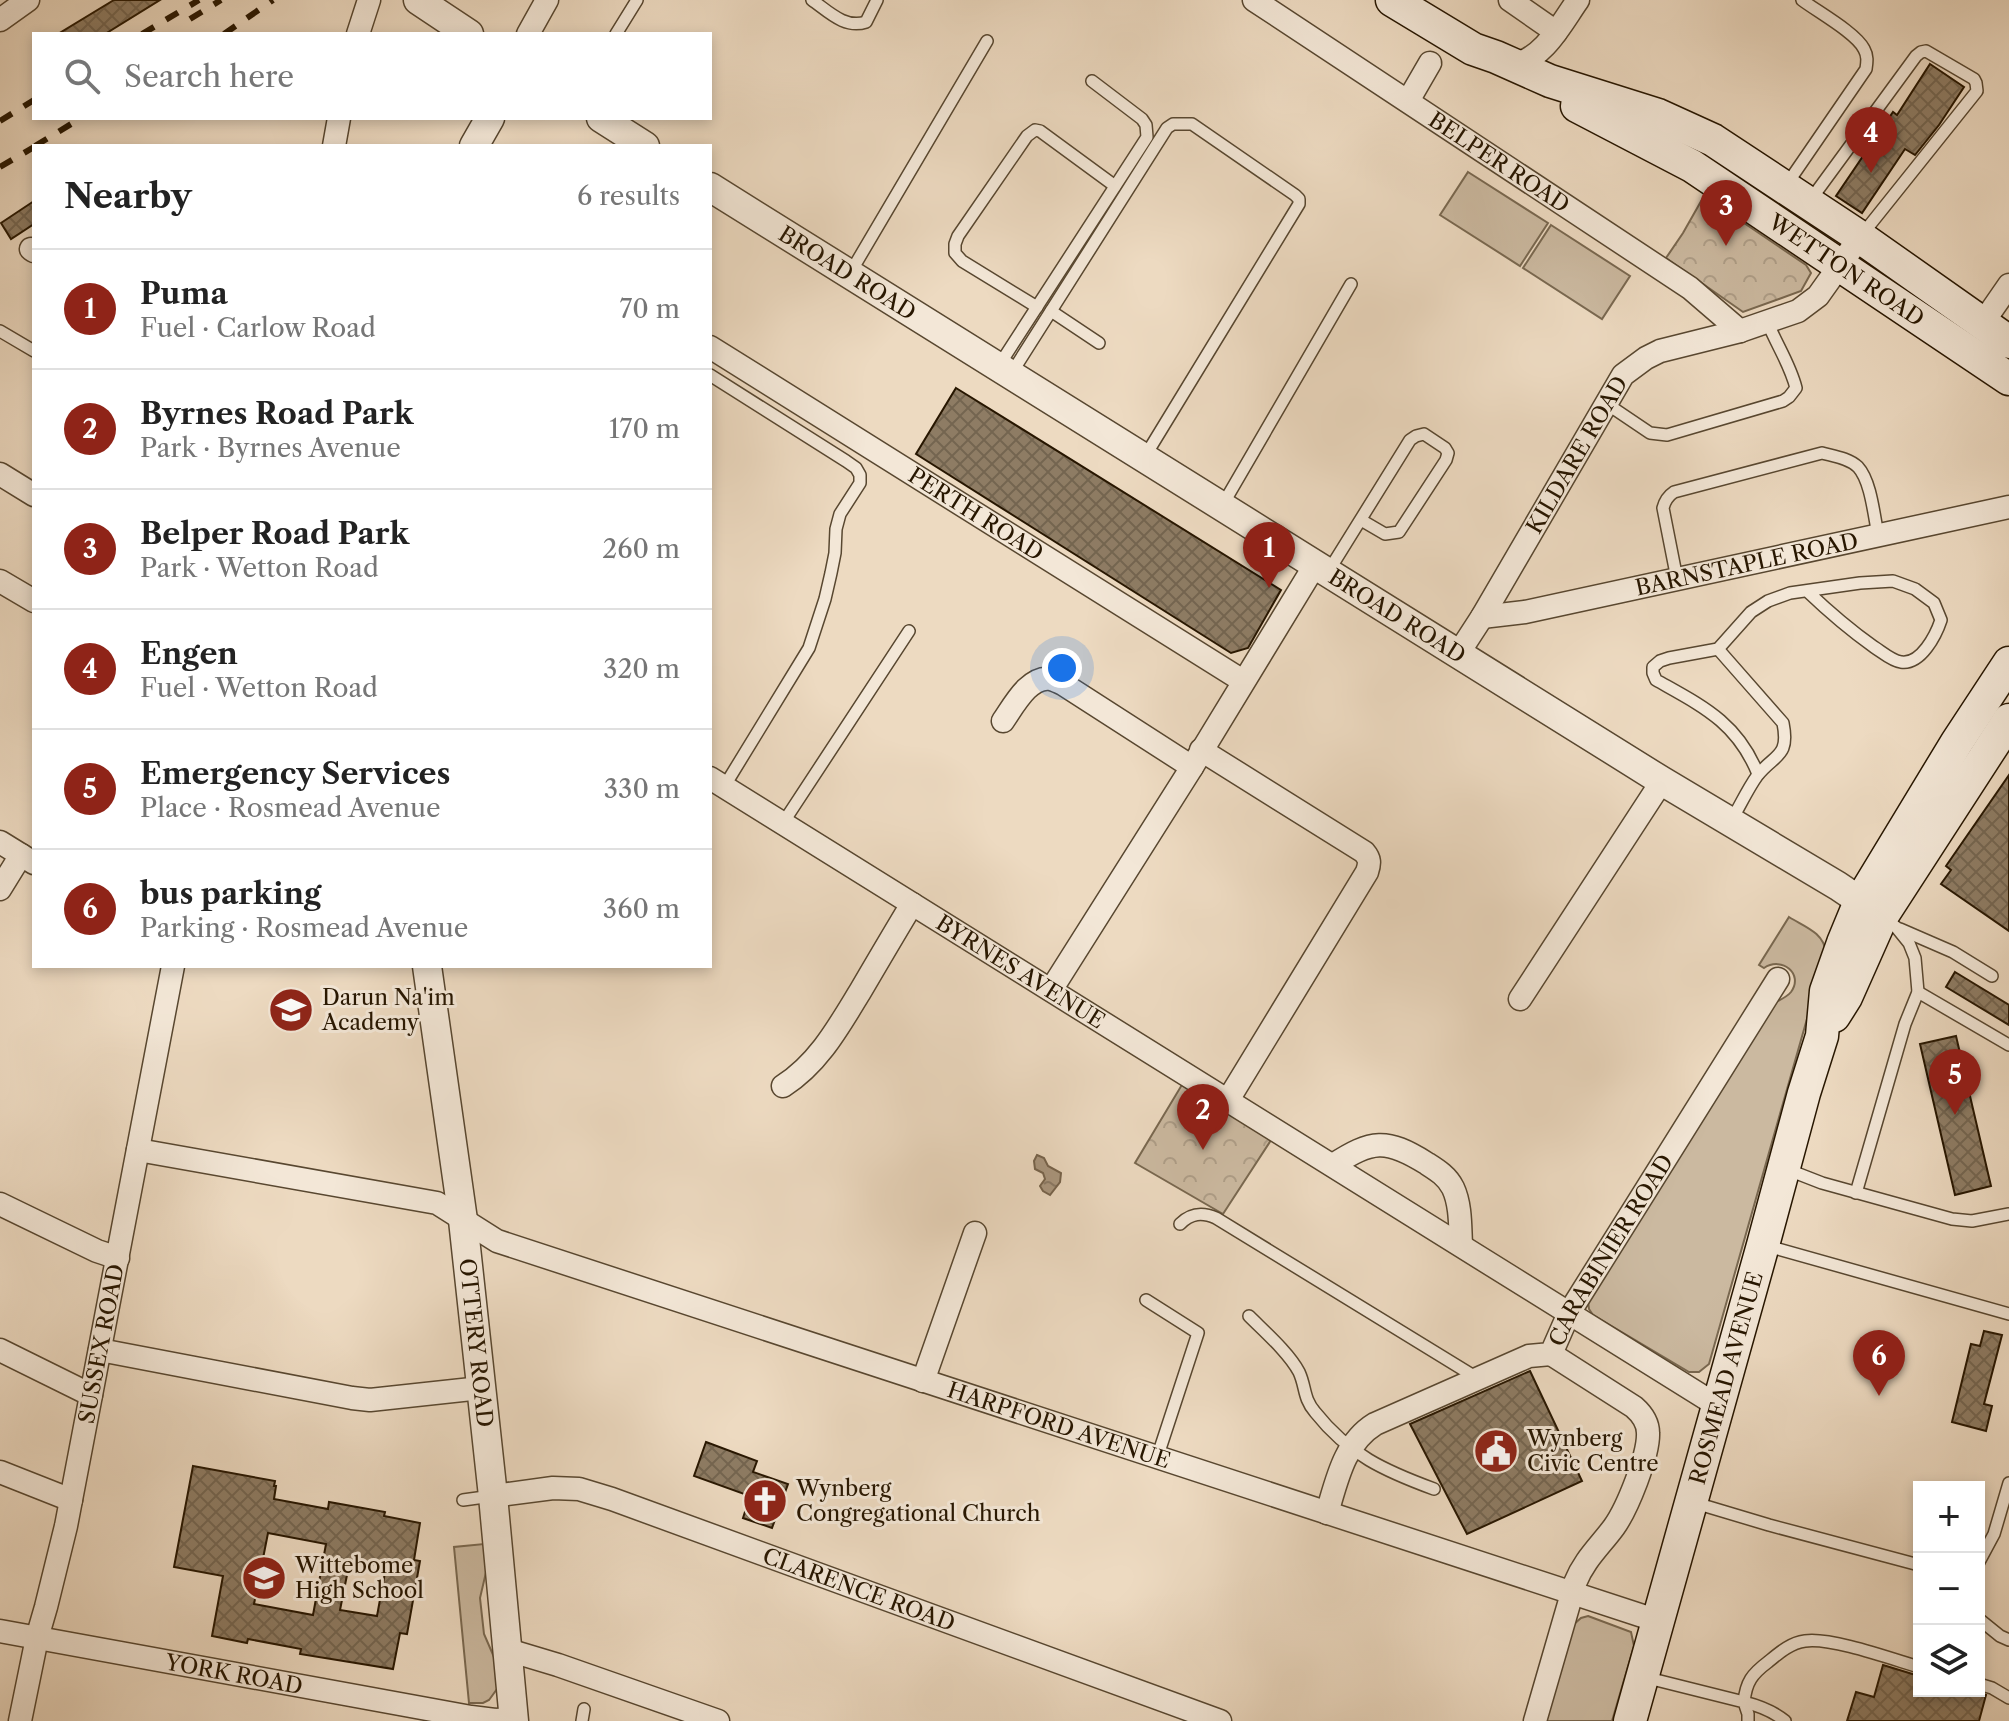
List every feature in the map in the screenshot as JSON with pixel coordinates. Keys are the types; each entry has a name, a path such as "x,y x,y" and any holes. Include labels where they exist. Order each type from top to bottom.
{"main road":[{"name":"WETTON ROAD","path":"1392,0 1511,75 1592,112 1692,166 2009,379"},
{"name":"WETTON ROAD","path":"1473,49 1550,81 1658,115 1713,140 1860,237 2009,342"},
{"name":"ROSMEAD AVENUE","path":"1630,1721 1822,1036 1826,991 1843,943 1880,915 2002,690"}],"street":[{"path":"0,20 28,0"},
{"path":"359,32 369,0"},
{"path":"418,0 466,32"},
{"path":"529,32 547,0"},
{"name":"BELPER ROAD","path":"1254,0 1690,288 1740,331"},
{"path":"1510,0 1556,32"},
{"path":"1512,65 1538,53 1578,0"},
{"path":"1550,81 1546,66 1556,32"},
{"path":"1408,101 1430,63"},
{"path":"334,144 339,120"},
{"path":"475,144 489,120"},
{"path":"604,120 642,144"},
{"name":"BROAD ROAD","path":"712,188 1662,781 1838,886 1880,915"},
{"name":"KILDARE ROAD","path":"1458,654 1623,375 1660,351 1740,331 1798,311 1818,296 1860,237"},
{"path":"1982,324 2009,285"},
{"name":"PERTH ROAD","path":"712,348 1243,681"},
{"path":"0,474 32,494"},
{"name":"BARNSTAPLE ROAD","path":"1482,617 1525,612 2009,507"},
{"path":"1051,990 1243,681 1322,569"},
{"path":"0,581 32,600"},
{"path":"1003,721 1030,686 1042,679 1051,679 1364,852 1369,858 1367,872 1228,1100"},
{"path":"1520,999 1662,781"},
{"name":"BYRNES AVENUE","path":"717,782 1718,1406"},
{"path":"0,842 27,859 0,889"},
{"path":"783,1086 813,1062 831,1039 912,904"},
{"name":"SUSSEX ROAD","path":"20,1721 71,1500 173,968"},
{"name":"OTTERY ROAD","path":"427,968 463,1220 514,1720"},
{"name":"CARABINIER ROAD","path":"1327,1513 1350,1448 1375,1424 1529,1356 1551,1354 1569,1313 1778,979"},
{"path":"1333,1165 1354,1152 1389,1145 1405,1150 1441,1172 1456,1197 1461,1245"},
{"name":"HARPFORD AVENUE","path":"138,1150 437,1203 497,1241 1658,1621"},
{"path":"0,1204 118,1258"},
{"path":"923,1381 975,1233"},
{"path":"0,1350 91,1395"},
{"path":"100,1350 370,1400 481,1388"},
{"path":"1535,1721 1580,1570 1614,1527 1630,1500 1648,1440 1644,1418 1634,1407 1551,1354"},
{"path":"0,1472 71,1500"},
{"name":"CLARENCE ROAD","path":"493,1496 553,1488 590,1492 1220,1721"},
{"name":"YORK ROAD","path":"0,1631 471,1717 514,1720"},
{"path":"508,1650 718,1721"}],"lane":[{"path":"617,32 637,0"},
{"path":"812,0 845,22 856,25 866,22 877,0"},
{"name":"WETTON ROAD","path":"1797,195 1866,69 1868,59 1857,39 1802,0"},
{"path":"849,275 987,41"},
{"path":"1797,195 1921,52 1926,51 1974,79 1977,91 1860,237"},
{"path":"1004,371 1037,307 1147,137 1142,119 1092,81"},
{"path":"1004,371 1051,311 1167,128 1173,124 1192,124 1299,199 1297,210 1144,458"},
{"path":"1037,307 962,261 955,253 958,236 1027,136 1035,130 1115,186"},
{"path":"1222,507 1351,284"},
{"path":"1051,311 1099,343"},
{"path":"1607,404 1657,436 1783,401 1796,388 1767,321"},
{"path":"0,331 32,350"},
{"path":"712,376 846,461 860,475 860,483 840,514 825,599 809,648 717,782"},
{"path":"1322,569 1361,520 1410,440 1424,434 1445,448 1448,453 1446,460 1399,532 1385,534 1361,520"},
{"path":"1677,579 1663,508 1669,496 1674,492 1822,453 1837,456 1857,467 1868,487 1878,535"},
{"path":"1758,774 1741,741 1715,714 1656,680 1653,667 1660,661 1718,649 1751,612 1768,601 1790,593 1860,583 1893,581 1915,589 1934,603 1941,620 1937,633 1927,647 1915,659 1903,663 1841,624 1807,591"},
{"path":"783,823 909,631"},
{"path":"1718,649 1783,723 1786,737 1783,750 1758,774 1731,822"},
{"path":"1880,915 1953,952 1992,976"},
{"path":"1856,1193 1905,1024 1918,992 1915,958 1909,943 1880,915"},
{"path":"1918,992 2009,1045"},
{"path":"1784,1169 1822,1183 1952,1219 1972,1221 2009,1214"},
{"path":"1180,1224 1193,1215 1216,1218 1478,1379"},
{"path":"1763,1245 2009,1314"},
{"path":"1146,1300 1198,1333 1157,1458"},
{"path":"1249,1316 1298,1370 1305,1398 1314,1412 1350,1448 1375,1465 1434,1489"},
{"path":"1984,1553 1994,1534 2009,1483"},
{"path":"463,1500 493,1496"},
{"path":"1692,1502 1913,1563"},
{"path":"1985,1623 2006,1638"},
{"path":"1748,1721 1744,1702 1750,1677 1787,1647 1804,1641 1823,1640 1913,1665"},
{"path":"1642,1677 1760,1706 1785,1721"},
{"path":"1985,1686 2009,1698"}],"green space":[{"path":"1468,172 1548,223 1520,266 1440,215"},
{"path":"1704,196 1806,265 1811,273 1801,291 1743,312 1666,258"},
{"path":"1551,225 1630,276 1602,319 1523,268"},
{"path":"1789,917 1817,935 1826,952 1709,1364 1699,1372 1689,1372 1593,1315 1588,1301 1774,1003 1791,992 1795,979 1789,969 1778,964 1764,968 1759,965"},
{"path":"1183,1083 1273,1137 1223,1214 1135,1163"},
{"path":"484,1544 487,1568 480,1598 484,1634 497,1664 497,1689 483,1703 469,1703 454,1547"},
{"path":"1588,1616 1631,1632 1634,1646 1612,1721 1544,1721 1573,1625"}],"water":[{"path":"1037,1155 1061,1173 1060,1182 1050,1195 1040,1186 1045,1179 1043,1173 1035,1169"}],"building":[{"path":"114,0 160,0 108,32 61,32"},
{"path":"1930,64 1964,87 1915,155 1905,149 1862,213 1836,196 1893,112 1897,115"},
{"path":"32,202 32,225 11,239 1,223"},
{"path":"956,388 1281,590 1248,648 1231,653 916,454"},
{"path":"2009,775 2009,931 1941,884 1951,870 1946,866"},
{"path":"1955,972 2009,1005 2009,1025 1946,987"},
{"path":"1956,1036 1991,1186 1955,1195 1920,1044"},
{"path":"1984,1331 2002,1335 1984,1404 1992,1406 1986,1431 1952,1422 1971,1344 1980,1346"},
{"name":"Wynberg Civic Centre","path":"1530,1371 1582,1481 1467,1534 1410,1424"},
{"path":"706,1442 757,1461 753,1472 788,1484 772,1528 743,1518 750,1496 694,1476"},
{"path":"193,1466 275,1481 274,1499 328,1509 329,1502 385,1512 384,1516 420,1523 414,1560 420,1561 407,1634 400,1633 393,1669 300,1654 301,1649 248,1639 247,1643 212,1636 223,1576 174,1567","holes":["268,1533 326,1544 313,1615 254,1604","350,1560 386,1567 377,1616 340,1610"]},
{"path":"1883,1665 1913,1674 1913,1697 1986,1695 1979,1721 1847,1721 1856,1692 1874,1697"}],"railway":[{"path":"145,32 199,0"},
{"path":"190,19 221,0"},
{"path":"227,32 273,0"},
{"path":"0,121 32,101"},
{"path":"38,144 78,120"},
{"path":"0,167 32,148"}],"place":[{"name":"Engen","path":"1871,173"},
{"name":"Belper Road Park","path":"1726,246"},
{"name":"Puma","path":"1269,588"},
{"name":"Darun Na'im Academy","path":"291,1010"},
{"name":"Emergency Services","path":"1955,1115"},
{"name":"Byrnes Road Park","path":"1203,1150"},
{"name":"bus parking","path":"1879,1396"},
{"name":"Wynberg Civic Centre","path":"1496,1451"},
{"name":"Wynberg Congregational Church","path":"765,1501"},
{"name":"Wittebome High School","path":"264,1578"}]}
